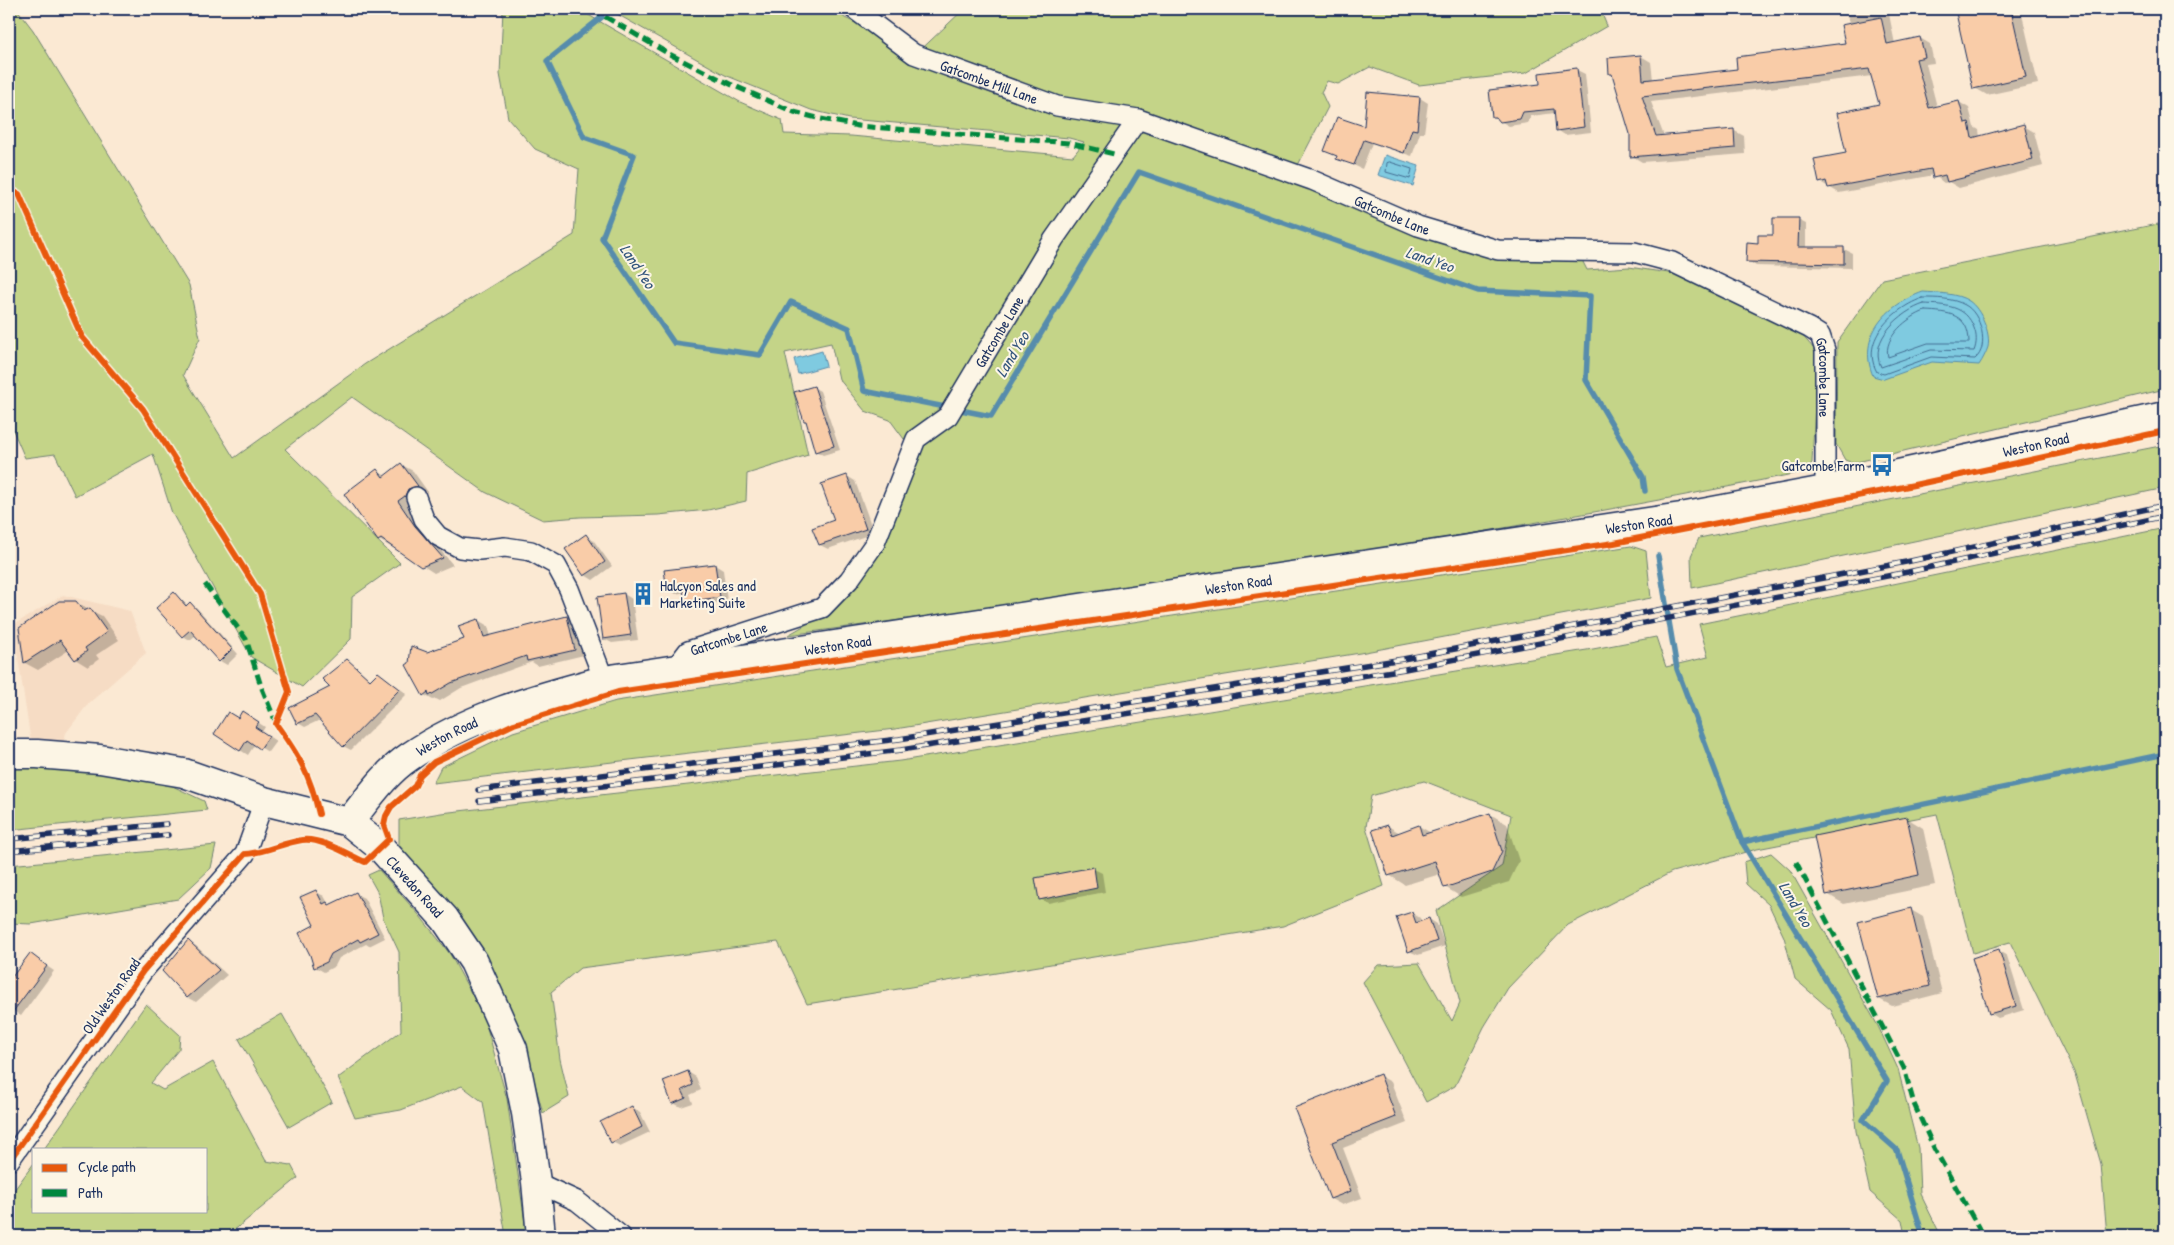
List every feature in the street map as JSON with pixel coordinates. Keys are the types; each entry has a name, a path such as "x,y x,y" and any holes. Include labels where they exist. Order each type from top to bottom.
{"street":[{"name":"Gatcombe Mill Lane","path":"854,9 914,54 1057,106 1138,119"},
{"name":"Gatcombe Lane","path":"675,668 688,651 822,608 849,580 874,543 916,439 952,409 1054,239 1138,119 1312,180 1418,226 1498,250 1634,252 1672,262 1809,328 1820,335 1825,350 1826,490"},
{"name":"Weston Road","path":"349,822 388,776 407,758 459,728 535,699 604,680 1682,518 1826,490 2165,416"},
{"path":"416,497 424,519 438,536 460,548 479,550 505,547 531,551 556,565 568,589 604,680"},
{"name":"Clevedon Road","path":"9,754 100,759 184,773 264,801 349,822 380,847 445,919 474,962 513,1049 526,1113 536,1182 541,1236"},
{"name":"Old Weston Road","path":"9,1161 143,971 245,854 264,801"},
{"path":"536,1182 577,1201 621,1236"}],"shaded area":[{"path":"63,595 130,611 146,653 88,704 66,733 63,743 31,742 13,625"}],"green space":[{"path":"9,9 17,9 33,30 189,285 200,338 183,375 234,458 365,364 574,235 579,169 535,149 508,118 500,74 503,9 578,9 740,102 782,120 784,134 851,136 1073,156 1084,142 1069,138 849,119 811,110 725,75 608,9 832,9 845,18 877,33 912,58 964,9 1600,9 1607,26 1526,73 1419,85 1370,67 1338,84 1327,81 1321,92 1328,107 1296,169 1460,233 1581,258 1587,270 1629,267 1675,274 1801,334 1815,350 1817,362 1812,463 1803,472 1677,497 1424,542 1170,582 788,635 826,613 921,443 931,433 904,439 890,420 865,411 839,379 831,343 785,353 808,455 747,474 746,501 708,510 658,515 543,520 485,492 352,397 285,449 400,563 352,597 351,639 302,687 251,657 172,513 153,454 75,496 55,454 25,458 9,421"},
{"path":"2158,224 2165,251 2165,389 1853,463 1845,460 1836,444 1837,342 1882,279"},
{"path":"2165,445 2165,488 1692,588 1691,556 1699,538"},
{"path":"2165,528 2165,1236 2107,1236 2101,1164 2075,1074 2010,942 1973,953 1937,814 1757,849 1672,872 1568,925 1508,988 1484,1027 1455,1086 1426,1102 1363,982 1378,965 1419,963 1452,1021 1460,1003 1436,911 1502,866 1511,815 1424,781 1371,796 1366,827 1384,886 1283,926 807,1004 778,942 580,968 551,992 560,1059 569,1097 543,1113 520,1030 475,937 399,847 399,820 441,813 900,761 1593,649 1656,637 1666,667 1708,657 1699,624"},
{"path":"1631,546 1646,551 1651,598 1360,653 895,729 433,783 441,767 513,732 616,701"},
{"path":"9,766 83,769 162,781 204,801 207,810 9,830"},
{"path":"216,845 211,868 178,899 31,924 9,923 9,865"},
{"path":"1771,853 1790,870 1878,1026 1898,1069 1918,1148 1920,1193 1941,1236 1905,1236 1902,1220 1870,1192 1856,1131 1849,1049 1831,1010 1795,979 1784,937 1769,905 1746,884 1744,862"},
{"path":"379,870 420,916 450,954 484,1017 507,1099 527,1236 506,1236 483,1102 462,1086 401,1110 355,1118 338,1078 401,1031 399,952 383,918 378,893 368,875"},
{"path":"146,1004 180,1035 179,1049 151,1083 163,1090 213,1062 266,1161 291,1165 298,1178 227,1236 9,1236 9,1197 32,1166 32,1212 208,1212 208,1148 45,1148"},
{"path":"282,1014 332,1102 289,1127 239,1039"}],"water":[{"path":"1385,155 1419,166 1413,186 1378,175"},
{"path":"1923,292 1959,296 1973,305 1981,315 1989,341 1982,360 1979,365 1932,362 1884,379 1873,376 1869,361 1869,348 1872,335 1878,324 1897,305"},
{"path":"822,351 826,366 798,374 794,359"}],"building":[{"path":"1974,9 2011,9 2026,77 1973,89 1956,13"},
{"path":"1881,17 1887,44 1920,37 1925,57 1916,59 1929,108 1959,101 1965,123 1969,122 1972,138 2024,124 2033,160 1947,182 1945,175 1933,178 1931,169 1828,188 1826,181 1819,183 1814,159 1846,153 1837,113 1879,104 1869,69 1642,96 1656,136 1734,129 1735,148 1630,157 1630,134 1612,74 1609,74 1608,58 1641,55 1643,80 1737,69 1736,57 1845,43 1841,25"},
{"path":"1577,68 1584,127 1556,131 1554,109 1523,112 1520,119 1500,122 1496,117 1492,117 1489,90 1540,84 1539,73"},
{"path":"1367,92 1420,97 1417,130 1412,129 1404,153 1364,140 1354,165 1336,159 1337,156 1324,151 1337,117 1364,126"},
{"path":"1773,218 1799,218 1798,247 1844,247 1844,264 1746,262 1747,242 1758,243 1758,235 1773,235"},
{"path":"814,386 834,446 815,452 806,421 804,421 794,392"},
{"path":"401,463 418,486 408,489 405,496 398,501 415,526 443,558 421,567 381,539 378,541 344,494 377,469 383,477"},
{"path":"847,475 866,529 819,545 812,528 834,520 821,484"},
{"path":"586,534 605,562 584,576 565,549"},
{"path":"715,564 720,597 685,602 683,587 667,590 664,570"},
{"path":"174,592 186,606 190,602 232,649 219,662 190,630 182,637 156,608"},
{"path":"624,593 631,635 603,639 597,597"},
{"path":"59,601 76,601 84,611 90,608 107,632 85,648 87,651 75,660 60,640 24,663 19,628"},
{"path":"567,616 575,650 527,661 526,656 451,683 429,696 428,692 423,696 406,665 409,663 411,646 427,652 464,639 458,626 478,619 484,637"},
{"path":"347,659 370,680 378,672 400,689 343,747 315,715 297,724 289,708 330,687 322,679"},
{"path":"242,711 259,722 255,727 269,736 260,749 247,740 240,751 214,734 228,712 238,718"},
{"path":"1490,813 1502,851 1492,872 1444,888 1435,861 1388,876 1372,830 1388,825 1392,835 1419,825 1422,835"},
{"path":"1907,817 1919,875 1826,895 1814,836"},
{"path":"1094,867 1097,888 1039,900 1035,878"},
{"path":"316,890 323,904 327,902 329,905 356,892 378,933 360,942 358,939 331,954 327,962 314,968 299,933 314,925 300,897"},
{"path":"1911,908 1930,986 1878,999 1858,922"},
{"path":"1412,912 1416,923 1429,918 1437,941 1408,952 1396,917"},
{"path":"188,940 219,970 187,998 162,971"},
{"path":"1999,949 2016,1006 1989,1014 1972,958"},
{"path":"30,953 47,966 9,1017 9,981"},
{"path":"688,1071 693,1085 682,1090 686,1098 672,1104 663,1081"},
{"path":"1380,1074 1396,1117 1332,1142 1351,1191 1330,1199 1294,1108"},
{"path":"632,1106 642,1127 611,1143 600,1122"}],"waterway":[{"name":"Land Yeo","path":"600,9 602,17 547,61 584,137 634,155 602,238 674,343 760,355 791,302 849,328 864,391 991,416 1139,172 1478,291 1590,296 1586,380 1643,477 1645,491"},
{"name":"Land Yeo","path":"1658,556 1677,669 1742,842 1887,1081 1863,1120 1897,1150 1923,1236"},
{"path":"1742,842 2165,754"}],"railway":[{"path":"478,790 899,739 1403,659 1906,562 2165,505"},
{"path":"479,801 901,750 1405,669 1908,572 2165,516"},
{"path":"9,839 167,824"},
{"path":"9,851 168,835"}],"marked path":[{"path":"592,9 669,54 730,84 794,112 858,126 1069,143 1114,154"},
{"path":"205,584 246,639 261,686 277,725"},
{"path":"1796,862 1904,1068 1914,1104 1934,1148 1983,1236"}],"cycle path":[{"path":"9,190 19,194 82,337 143,409 260,594 289,692 276,724 308,776 319,814"},
{"path":"9,1161 143,971 245,854 260,852 295,841 309,840 326,844 365,862 389,839 384,825 391,807 415,786 420,775 434,762 514,724 618,692 1614,543 1914,485 2165,431"}],"place":[{"name":"Gatcombe Farm","path":"1882,465"},
{"name":"Halcyon Sales and Marketing Suite","path":"643,594"}]}
